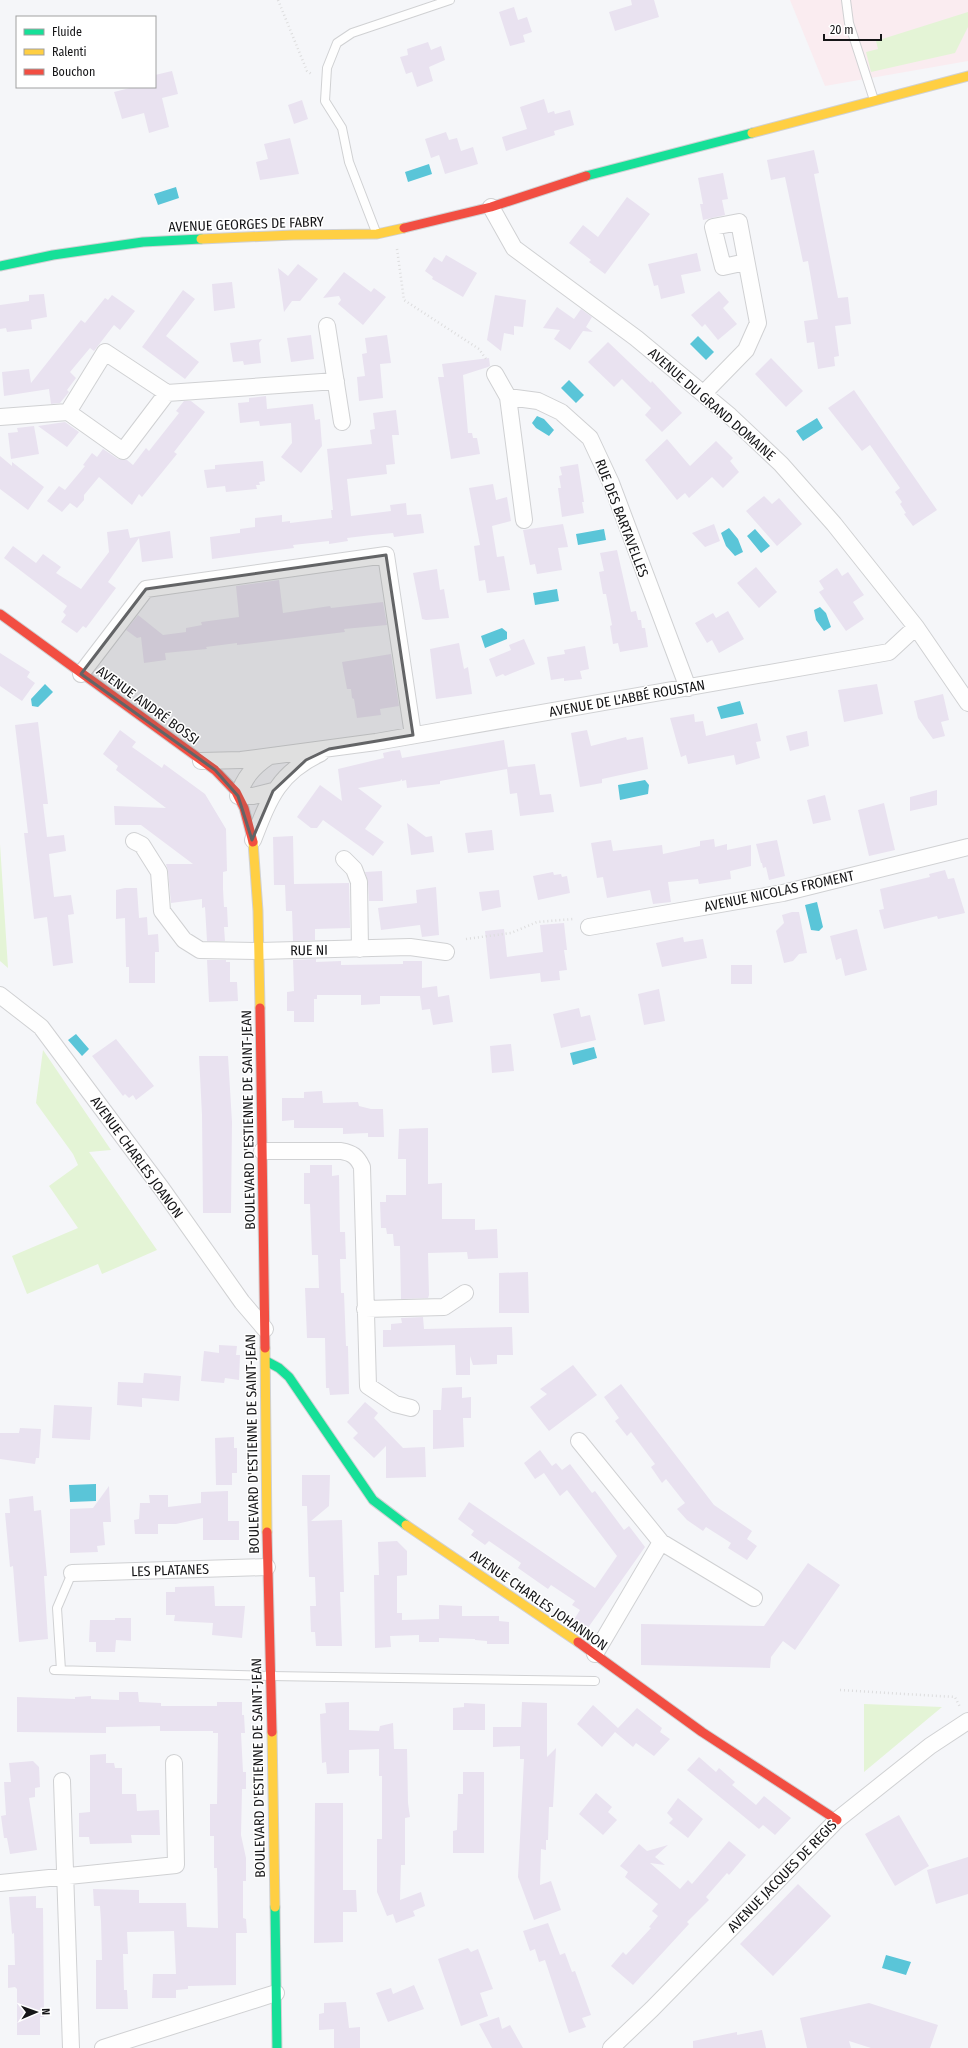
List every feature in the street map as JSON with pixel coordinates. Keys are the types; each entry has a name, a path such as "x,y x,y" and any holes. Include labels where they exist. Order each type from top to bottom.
{"street":[{"name":"AVENUE GEORGES DE FABRY","path":"0,266 53,255 143,242 293,235 377,234 394,231 491,207 587,176 968,76"},
{"name":"AVENUE DU GRAND DOMAINE","path":"491,207 514,248 636,338 704,393 781,464 834,524 916,627 968,703"},
{"path":"704,393 746,350 758,323 746,262"},
{"path":"327,326 342,422"},
{"path":"68,412 105,352 167,393 336,381"},
{"path":"495,374 508,397 524,520"},
{"path":"0,417 68,412 123,451 167,393"},
{"name":"RUE DES BARTAVELLES","path":"508,397 538,401 561,412 590,438 611,483 688,688"},
{"path":"81,674 146,589 386,555 414,734"},
{"name":"AVENUE ANDRÉ BOSSI","path":"0,614 214,770 238,796 248,820 252,840"},
{"name":"AVENUE DE L'ABBÉ ROUSTAN","path":"201,761 217,762 329,749 889,652 916,627"},
{"name":"AVENUE DE L'ABBÉ ROUSTAN","path":"252,840 273,791 286,776 306,760 329,749"},
{"path":"268,756 251,771 243,782 238,796 253,796 273,791"},
{"name":"BOULEVARD D'ESTIENNE DE SAINT-JEAN","path":"252,840 256,858 259,951 266,1361 266,1503 277,2048"},
{"name":"RUE NI","path":"134,841 142,845 159,872 162,911 184,940 200,950 259,951 410,947 446,952"},
{"name":"AVENUE NICOLAS FROMENT","path":"589,927 783,893 968,847"},
{"path":"344,859 354,869 359,882 360,949"},
{"name":"AVENUE CHARLES JOANON","path":"0,995 41,1027 162,1189 242,1302 265,1329"},
{"path":"262,1151 341,1151 352,1153 358,1158 362,1167 368,1386 395,1404 411,1408"},
{"path":"365,1309 444,1307 465,1293"},
{"name":"AVENUE CHARLES JOHANNON","path":"266,1361 279,1368 290,1378 373,1500 407,1526 595,1654 702,1732 807,1802 837,1820"},
{"path":"579,1441 661,1542 754,1598"},
{"path":"595,1654 661,1542"},
{"name":"LES PLATANES","path":"72,1573 268,1567"},
{"name":"AVENUE JACQUES DE REGIS","path":"611,2048 652,2009 837,1820 930,1746 968,1721"},
{"path":"0,1883 176,1865 174,1763"},
{"path":"62,1781 72,2048"},
{"path":"103,2048 276,1993"}],"lane":[{"path":"377,234 349,162 342,128 325,101 327,68 336,43 352,33 450,0"},
{"path":"846,0 849,23 874,101"},
{"path":"72,1573 57,1608 58,1670 270,1676 595,1681"}],"path":[{"path":"278,0 307,72 326,83"},
{"path":"394,231 404,300 479,349 495,374"},
{"path":"466,939 511,933 537,922 578,918 589,927"},
{"path":"840,1690 955,1697 968,1721"}],"highlighted area":[{"path":"386,555 413,735 329,749 306,760 273,791 252,840 238,796 215,770 81,674 146,589"}],"shaded area":[{"path":"790,0 968,0 968,61 825,86"}],"green space":[{"path":"968,12 968,27 955,53 871,72 866,52 878,49 876,41"},
{"path":"0,844 8,968 0,961"},
{"path":"43,1050 111,1150 89,1152 157,1250 102,1274 98,1264 27,1294 12,1256 78,1228 49,1186 78,1165 73,1154 36,1103"},
{"path":"864,1704 942,1707 864,1772"}],"water":[{"path":"429,164 432,174 408,182 405,172"},
{"path":"176,187 179,198 158,205 154,194"},
{"path":"698,336 714,352 706,360 690,344"},
{"path":"569,380 584,395 576,403 561,388"},
{"path":"537,416 544,419 554,430 549,436 536,428 532,423"},
{"path":"817,418 823,428 803,441 796,431"},
{"path":"729,528 738,539 743,552 735,556 726,546 721,533"},
{"path":"604,529 606,540 578,545 576,534"},
{"path":"755,529 770,546 761,553 747,536"},
{"path":"557,589 559,601 535,605 533,593"},
{"path":"820,607 826,613 831,627 824,631 816,620 814,610"},
{"path":"502,628 507,632 507,639 485,648 481,636"},
{"path":"45,684 53,692 38,707 32,706 31,699"},
{"path":"740,701 744,714 721,719 717,707"},
{"path":"645,780 649,785 648,794 620,800 618,785"},
{"path":"817,902 823,927 819,931 811,930 805,905"},
{"path":"76,1034 89,1049 82,1056 68,1040"},
{"path":"594,1047 597,1058 573,1065 570,1053"},
{"path":"96,1484 96,1501 70,1502 69,1485"},
{"path":"886,1955 911,1962 906,1975 882,1968"}],"building":[{"path":"631,0 654,0 659,17 615,31 609,12 632,5"},
{"path":"514,7 518,20 527,17 532,32 523,35 525,42 510,46 499,12"},
{"path":"428,42 431,50 441,46 445,60 429,67 433,81 417,87 412,72 406,74 400,57 408,55 407,49"},
{"path":"172,71 178,94 162,98 169,127 149,133 144,113 122,119 114,92 130,88 156,88 156,75"},
{"path":"544,99 548,113 554,111 555,114 570,110 574,125 554,131 555,135 506,151 502,137 527,129 520,107"},
{"path":"302,100 308,119 294,124 288,105"},
{"path":"446,132 449,140 457,138 461,151 473,147 478,164 445,174 439,155 431,158 425,139"},
{"path":"290,138 299,174 260,180 256,162 268,159 264,144"},
{"path":"814,150 819,173 814,174 838,298 848,297 851,324 835,326 839,356 834,357 835,366 818,369 814,342 807,343 804,321 818,319 808,261 803,262 785,177 771,180 767,160"},
{"path":"723,173 728,199 722,200 725,215 703,220 700,204 703,204 698,178"},
{"path":"627,197 650,214 605,274 589,262 591,260 569,243 583,225 598,237"},
{"path":"697,253 701,271 681,275 685,293 661,299 658,285 654,286 648,264"},
{"path":"446,255 477,273 463,297 432,279 433,277 425,271 434,257 442,262"},
{"path":"298,264 318,279 300,301 292,301 284,312 278,268 288,276"},
{"path":"344,272 371,292 374,288 386,297 363,325 338,304 341,300 339,296 323,298"},
{"path":"232,282 235,308 214,311 212,284"},
{"path":"183,290 195,299 166,336 199,362 185,379 142,347"},
{"path":"719,291 729,302 723,308 737,324 718,340 705,324 702,327 691,315"},
{"path":"44,294 47,317 31,320 32,329 7,332 6,328 0,329 0,305 29,301 29,295"},
{"path":"112,295 135,311 120,330 114,325 94,351 90,348 70,372 76,378 67,390 69,392 60,403 51,404 49,389 4,396 2,372 29,369 31,383 81,320 85,323 105,298 108,300"},
{"path":"495,295 526,300 523,327 514,326 514,335 504,333 501,351 487,340"},
{"path":"557,307 574,319 581,309 592,317 586,327 593,332 583,331 570,350 554,339 560,330 543,328"},
{"path":"311,335 314,359 291,362 287,338"},
{"path":"387,335 391,363 380,364 383,398 359,401 357,377 365,376 362,354 367,353 365,338"},
{"path":"262,339 259,343 261,363 244,365 243,361 233,362 230,343"},
{"path":"608,342 651,383 652,381 682,413 662,432 645,415 651,408 622,379 614,387 588,362"},
{"path":"489,358 490,366 463,375 468,433 472,433 473,438 477,438 480,454 451,459 438,377 444,377 442,364"},
{"path":"771,358 803,391 786,407 755,374"},
{"path":"854,390 937,510 913,526 904,514 906,513 900,504 902,502 895,492 900,488 870,445 862,451 828,408"},
{"path":"266,396 267,409 313,404 315,420 320,419 322,446 301,473 281,457 292,443 291,423 260,426 259,421 240,423 238,403 249,402 249,398"},
{"path":"184,401 191,401 205,412 174,452 177,454 142,497 139,494 132,505 99,477 84,495 84,500 77,508 70,503 62,512 47,501 59,486 65,490 85,466 83,465 92,453 97,457 103,449 118,459 127,460 133,465 146,448 149,451 179,413 176,411"},
{"path":"396,410 399,435 392,435 395,464 386,465 387,474 347,479 351,516 391,511 390,505 406,503 407,515 421,514 424,533 394,537 393,533 347,538 348,541 329,544 329,541 293,545 294,548 212,559 210,537 240,533 240,529 255,527 255,518 282,515 282,522 290,521 290,523 332,518 331,510 333,510 327,449 372,444 370,430 375,429 373,413"},
{"path":"65,422 79,432 67,447 38,426"},
{"path":"34,426 39,454 11,459 8,433 18,432 17,428"},
{"path":"667,439 690,466 716,441 733,458 730,461 739,472 723,488 712,477 689,498 685,493 677,500 645,460"},
{"path":"0,456 12,466 12,462 44,487 28,510 0,489"},
{"path":"263,461 265,481 259,482 260,485 256,485 257,489 226,492 225,486 207,488 204,470 215,469 215,465"},
{"path":"578,464 584,502 582,502 584,513 562,517 558,488 561,488 559,476 562,475 560,467"},
{"path":"493,484 496,500 507,497 511,521 492,526 497,557 504,556 510,590 487,593 485,580 479,581 474,546 480,545 469,488"},
{"path":"764,496 772,504 779,498 802,524 777,546 746,511"},
{"path":"563,524 568,547 558,548 562,570 537,574 535,564 530,565 523,530"},
{"path":"714,524 720,541 705,547 692,533"},
{"path":"128,529 130,538 170,531 173,558 142,562 139,538 108,582 116,588 86,628 83,626 77,633 61,622 66,615 63,612 67,606 4,558 13,546 36,563 43,554 61,567 56,573 81,589 109,552 107,532"},
{"path":"617,550 631,612 636,611 638,620 641,620 642,628 645,628 648,647 620,652 618,643 613,644 610,626 612,625 606,594 603,594 599,572 604,571 600,553"},
{"path":"756,567 777,592 759,608 737,583"},
{"path":"837,568 842,576 848,572 864,595 853,602 864,619 846,631 819,592 824,589 819,581"},
{"path":"437,569 440,590 444,589 449,618 422,619 413,573"},
{"path":"279,580 283,613 330,606 331,608 383,602 387,625 344,629 345,632 237,645 237,643 206,647 207,649 165,653 166,660 144,663 141,637 137,638 126,630 138,615 163,635 186,632 186,628 202,625 201,622 239,617 236,586"},
{"path":"728,611 744,639 719,653 712,640 707,643 695,623 713,613 716,618"},
{"path":"524,639 535,664 505,676 503,674 496,677 489,659 511,650 509,645"},
{"path":"459,643 464,669 468,667 472,694 436,699 430,649"},
{"path":"585,646 589,669 580,671 582,679 564,681 564,678 551,680 547,657 565,654 564,650"},
{"path":"0,653 30,672 27,677 35,683 22,701 0,686"},
{"path":"391,654 399,706 380,709 381,715 357,718 351,689 347,689 342,662"},
{"path":"877,684 883,714 844,722 838,690"},
{"path":"943,694 949,720 941,722 945,736 933,739 918,718 914,701"},
{"path":"694,714 695,722 703,721 706,736 757,723 761,741 756,742 760,758 736,765 734,755 688,764 686,755 681,757 670,718"},
{"path":"38,722 48,804 43,804 47,837 64,835 66,851 49,854 54,897 71,895 74,914 68,915 73,963 53,966 47,917 34,919 24,833 28,833 15,725"},
{"path":"120,730 136,742 132,747 162,768 164,764 205,794 226,829 227,871 223,872 223,889 224,907 227,907 228,927 224,927 225,941 207,941 205,907 202,908 202,899 171,903 166,864 193,864 141,825 115,825 114,806 166,808 116,770 118,766 103,754"},
{"path":"587,730 591,746 626,737 627,740 643,737 648,769 602,779 602,783 580,787 571,733"},
{"path":"807,731 809,746 790,751 786,736"},
{"path":"504,740 508,767 535,764 540,795 551,794 554,812 520,816 517,793 510,794 507,769 440,781 440,784 407,788 406,780 402,781 402,779 400,781 358,788 382,806 365,829 384,842 373,856 323,820 317,828 311,828 297,817 320,785 342,801 338,769 384,758 383,753 392,751 400,750 402,758"},
{"path":"937,790 937,805 910,811 910,797"},
{"path":"825,795 831,820 813,824 807,800"},
{"path":"884,803 895,850 869,856 858,810"},
{"path":"407,823 426,837 432,836 434,852 411,855"},
{"path":"492,830 494,850 468,853 465,833"},
{"path":"293,836 294,884 349,883 350,928 315,929 315,940 293,941 292,911 286,911 285,885 274,885 273,837"},
{"path":"714,839 715,847 727,844 727,850 751,845 751,866 730,871 731,879 699,884 698,879 668,882 671,902 653,904 650,890 607,898 603,877 597,878 591,843 611,840 613,851 662,845 663,854 700,846 700,841"},
{"path":"777,840 785,876 769,880 766,867 763,868 761,863 756,844"},
{"path":"945,870 948,879 954,878 965,913 938,919 937,916 884,929 879,910 884,909 880,889 930,877 929,874"},
{"path":"382,871 383,901 369,901 368,882 365,872"},
{"path":"553,872 554,875 561,874 562,877 567,876 570,893 538,900 533,876"},
{"path":"436,887 439,935 422,937 420,925 381,930 378,908 417,903 416,890"},
{"path":"137,888 139,918 147,917 148,935 158,934 159,952 155,952 155,983 129,983 129,967 126,967 125,918 116,919 116,890"},
{"path":"499,890 501,907 482,911 479,892"},
{"path":"792,912 799,912 807,953 799,954 793,961 784,963 776,931 784,923 782,915"},
{"path":"564,923 567,950 564,950 567,970 559,971 560,980 541,982 540,973 490,979 485,931 504,929 507,957 543,952 540,925"},
{"path":"857,929 867,970 845,976 841,958 836,960 830,936"},
{"path":"683,937 684,942 703,939 707,958 662,967 656,943"},
{"path":"316,959 316,962 341,961 341,965 403,964 403,961 422,961 422,988 437,986 438,997 449,995 453,1022 433,1025 430,1009 422,1010 420,996 380,996 380,1004 361,1005 361,995 317,995 317,999 314,999 314,1022 294,1022 294,1011 287,1011 287,992 294,991 293,960"},
{"path":"207,960 226,960 226,962 230,962 230,982 237,982 238,1001 209,1002"},
{"path":"731,965 752,965 752,984 731,984"},
{"path":"659,989 665,1021 644,1025 638,994"},
{"path":"579,1008 581,1017 590,1015 596,1040 561,1048 553,1014"},
{"path":"116,1039 154,1086 136,1100 133,1095 129,1098 125,1094 123,1096 92,1056"},
{"path":"511,1044 514,1071 492,1073 490,1046"},
{"path":"199,1056 228,1056 232,1122 231,1213 203,1213 202,1115"},
{"path":"322,1091 323,1103 358,1102 359,1106 371,1109 383,1109 384,1137 368,1137 368,1133 343,1134 343,1128 294,1128 294,1120 282,1121 282,1098 304,1098 304,1092"},
{"path":"428,1128 428,1184 442,1183 442,1219 475,1219 475,1230 497,1229 498,1258 468,1259 467,1252 428,1253 428,1298 401,1299 400,1246 394,1246 393,1234 387,1234 386,1228 381,1228 380,1202 386,1202 386,1195 406,1195 406,1159 398,1159 399,1129"},
{"path":"310,1165 332,1165 332,1176 339,1175 340,1232 345,1232 346,1259 340,1259 341,1293 344,1293 346,1346 348,1346 349,1394 330,1395 329,1388 326,1388 325,1338 307,1338 305,1288 319,1288 318,1255 312,1255 310,1204 304,1204 304,1173 310,1173"},
{"path":"528,1272 529,1313 499,1313 499,1273"},
{"path":"423,1317 424,1329 512,1327 513,1355 497,1355 497,1364 473,1365 470,1356 470,1375 456,1375 455,1345 383,1347 383,1330 391,1330 391,1324 402,1323 401,1318"},
{"path":"219,1345 237,1346 236,1355 240,1355 239,1380 225,1378 224,1383 201,1381 204,1351 219,1353"},
{"path":"573,1365 597,1395 549,1431 530,1407 547,1394 540,1389"},
{"path":"144,1373 181,1376 179,1401 142,1398 142,1407 117,1405 118,1382 143,1383"},
{"path":"621,1384 714,1505 752,1531 747,1539 757,1546 747,1560 728,1548 731,1543 706,1527 703,1531 687,1520 677,1509 685,1503 666,1479 662,1483 651,1467 655,1464 631,1432 627,1436 615,1421 619,1418 604,1397"},
{"path":"462,1387 462,1398 471,1397 471,1418 463,1418 464,1447 433,1449 433,1410 441,1410 442,1388"},
{"path":"365,1402 378,1413 374,1418 403,1448 425,1447 426,1477 386,1478 386,1446 374,1458 353,1438 358,1433 347,1422"},
{"path":"54,1405 92,1407 90,1440 52,1438"},
{"path":"20,1428 41,1429 39,1458 36,1458 35,1464 0,1459 0,1433 19,1433"},
{"path":"234,1437 234,1448 237,1448 237,1473 232,1473 232,1485 216,1485 215,1438"},
{"path":"540,1450 552,1466 556,1463 562,1470 570,1464 592,1493 595,1491 624,1530 629,1526 645,1547 585,1632 572,1623 580,1610 572,1605 575,1601 551,1585 548,1589 518,1568 521,1563 489,1541 485,1545 471,1535 474,1531 458,1519 469,1502 595,1588 617,1556 567,1490 560,1496 544,1473 535,1479 524,1463"},
{"path":"302,1475 330,1475 329,1506 311,1521 342,1520 344,1592 340,1592 342,1646 316,1646 315,1632 311,1632 310,1606 316,1606 315,1577 309,1577 307,1506 302,1506"},
{"path":"109,1486 111,1522 103,1522 105,1545 97,1546 98,1552 70,1553 70,1509 93,1508"},
{"path":"228,1491 228,1521 239,1521 239,1540 203,1540 203,1518 176,1524 158,1524 158,1534 135,1534 134,1520 139,1519 140,1503 150,1503 149,1495 168,1495 168,1507 201,1503 201,1492"},
{"path":"33,1496 34,1511 41,1510 47,1576 44,1576 48,1639 19,1642 13,1566 10,1567 5,1513 10,1513 9,1499"},
{"path":"397,1541 407,1551 407,1575 397,1576 397,1613 402,1613 402,1620 439,1619 439,1605 462,1606 462,1616 499,1616 499,1621 509,1622 509,1644 487,1644 487,1641 475,1639 439,1638 439,1642 419,1642 419,1635 390,1636 391,1647 375,1648 374,1575 379,1575 378,1542"},
{"path":"808,1563 840,1585 795,1650 783,1641 771,1657 770,1668 641,1665 641,1624 764,1626"},
{"path":"214,1586 215,1606 245,1606 242,1638 212,1635 213,1623 174,1621 175,1615 166,1615 166,1592 175,1592 175,1587"},
{"path":"115,1618 131,1618 131,1641 116,1640 115,1652 96,1652 96,1642 89,1642 90,1620 115,1620"},
{"path":"119,1692 138,1692 139,1702 161,1703 161,1706 217,1706 217,1702 242,1702 242,1715 244,1715 245,1733 241,1733 243,1772 246,1772 246,1789 242,1789 241,1835 246,1858 246,1881 243,1881 243,1918 246,1919 247,1933 236,1933 236,1985 188,1986 188,1989 176,1990 176,1998 152,1998 153,1974 176,1974 174,1931 127,1932 128,1954 123,1954 124,1990 127,1990 128,2009 96,2009 96,1960 102,1960 100,1906 94,1906 93,1889 139,1890 139,1903 186,1903 187,1927 218,1928 217,1868 214,1868 214,1836 210,1836 210,1804 217,1804 218,1733 213,1733 213,1731 160,1731 160,1726 106,1727 106,1733 17,1732 17,1697 75,1699 75,1697 91,1696 91,1699 119,1700"},
{"path":"349,1702 349,1730 379,1731 380,1726 393,1723 394,1749 407,1749 408,1803 410,1817 405,1818 405,1865 401,1865 400,1900 421,1892 425,1906 413,1911 415,1916 396,1923 393,1914 387,1916 377,1892 377,1839 382,1839 382,1776 379,1776 379,1749 349,1750 349,1773 327,1774 326,1762 322,1763 320,1714 326,1713 325,1703"},
{"path":"522,1702 547,1703 547,1757 556,1748 553,1807 549,1807 548,1840 546,1840 546,1850 541,1849 540,1885 551,1881 561,1910 534,1920 518,1877 524,1759 520,1759 520,1746 493,1747 493,1727 521,1727"},
{"path":"464,1703 485,1704 485,1730 453,1730 453,1708 464,1707"},
{"path":"593,1705 618,1728 637,1708 662,1728 660,1732 670,1739 654,1756 636,1743 633,1747 615,1732 602,1747 577,1724"},
{"path":"106,1754 106,1763 114,1763 115,1768 122,1768 122,1794 136,1794 137,1811 159,1810 160,1835 131,1835 132,1843 90,1844 89,1837 79,1837 79,1813 90,1812 90,1755"},
{"path":"699,1757 716,1772 719,1768 735,1782 732,1785 756,1805 764,1796 791,1818 775,1835 763,1825 759,1829 687,1770"},
{"path":"33,1761 39,1767 40,1787 35,1788 35,1797 29,1798 37,1850 10,1854 7,1838 4,1838 1,1816 6,1815 4,1782 11,1782 9,1763"},
{"path":"463,1772 484,1772 484,1853 453,1853 453,1831 457,1830 458,1794 463,1794"},
{"path":"596,1793 612,1807 608,1812 617,1820 603,1835 579,1814"},
{"path":"678,1798 703,1819 688,1838 669,1823 673,1819 667,1813"},
{"path":"315,1803 343,1803 343,1890 356,1890 357,1912 343,1912 343,1942 314,1943"},
{"path":"899,1815 929,1866 895,1886 865,1834"},
{"path":"729,1841 746,1855 729,1875 727,1873 706,1897 709,1900 687,1922 689,1924 633,1985 611,1966 623,1952 626,1955 651,1928 649,1927 658,1916 652,1911 658,1904 625,1877 628,1872 620,1866 639,1844 647,1851 668,1845 655,1857 665,1865 650,1863 680,1889 688,1880 692,1884"},
{"path":"968,1857 968,1894 936,1904 927,1870"},
{"path":"798,1884 831,1916 773,1976 740,1944"},
{"path":"36,1896 36,1908 43,1908 44,2017 40,2017 40,2035 17,2035 17,1989 15,1987 8,1988 8,1965 15,1965 14,1933 12,1934 9,1897"},
{"path":"548,1923 560,1955 565,1953 572,1972 575,1971 591,2015 582,2018 586,2027 569,2033 545,1960 539,1962 535,1949 530,1951 523,1931"},
{"path":"468,1948 471,1952 478,1949 493,1989 480,1993 488,2016 461,2026 438,1959"},
{"path":"414,1985 424,2009 388,2022 376,1993 391,1988 393,1994"},
{"path":"346,2002 349,2028 360,2027 360,2048 334,2048 334,2029 319,2030 319,2014 324,2013 324,2003"},
{"path":"869,2003 938,2025 930,2048 871,2048 849,2041 851,2048 807,2048 800,2018"},
{"path":"499,2017 502,2029 510,2025 523,2048 492,2048 479,2024"},
{"path":"762,2030 766,2048 693,2048 693,2041 737,2032 737,2035"}],"traffic: fast":[{"path":"586,176 752,133"},
{"path":"0,266 53,255 143,242 201,239"},
{"path":"266,1361 279,1368 289,1377 373,1500 406,1525"},
{"path":"275,1907 277,2048"}],"traffic: slow":[{"path":"752,133 968,76"},
{"path":"201,239 293,235 377,234 404,228"},
{"path":"253,842 258,911 260,1008"},
{"path":"265,1348 267,1532"},
{"path":"406,1525 578,1642"},
{"path":"272,1732 275,1907"}],"traffic: jam":[{"path":"404,228 491,207 586,176"},
{"path":"0,614 215,770 236,792 244,808 253,842"},
{"path":"260,1008 265,1348"},
{"path":"267,1532 272,1732"},
{"path":"578,1642 702,1732 837,1820"}]}
